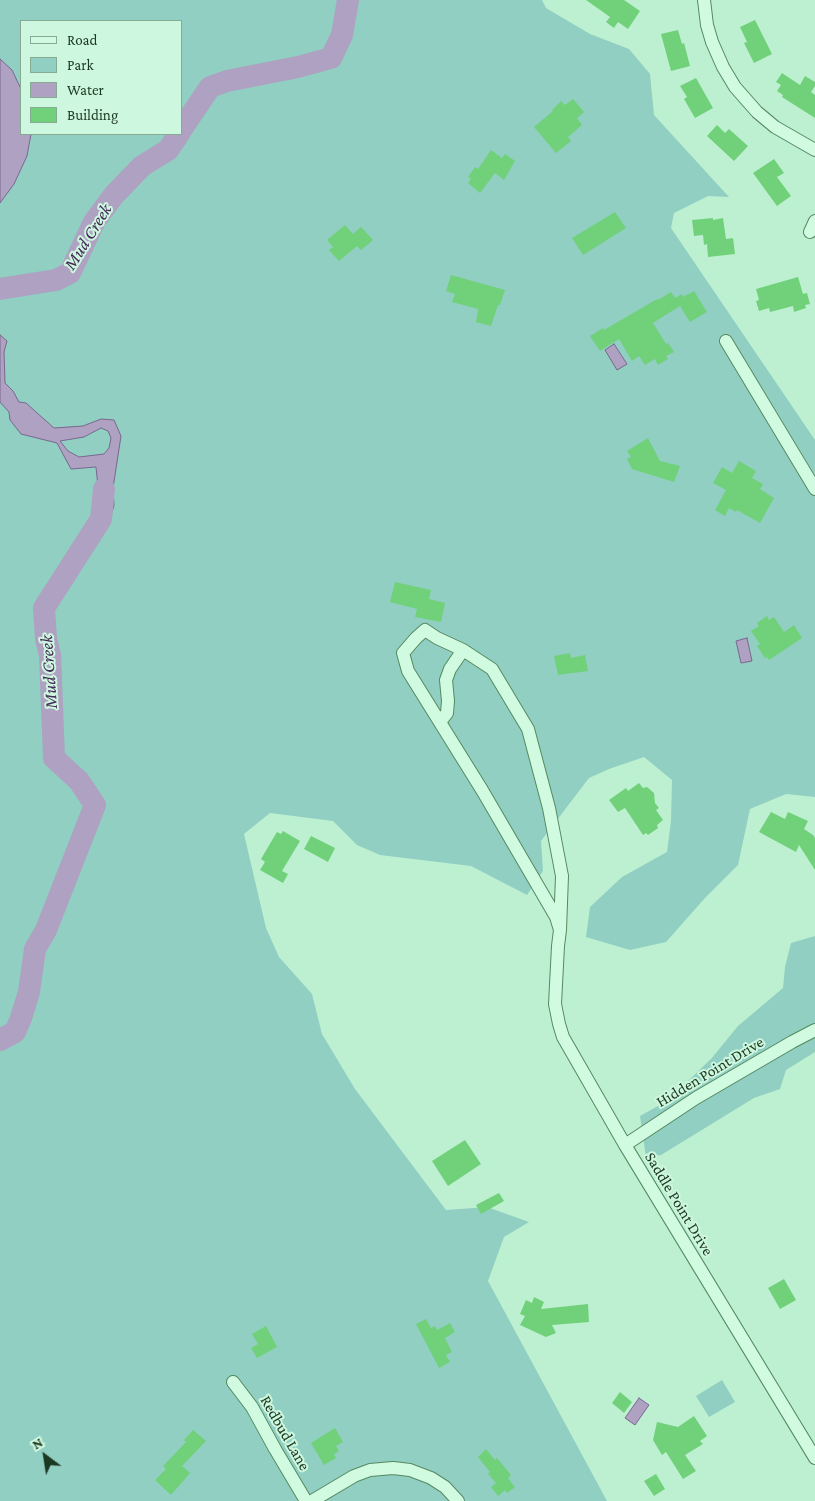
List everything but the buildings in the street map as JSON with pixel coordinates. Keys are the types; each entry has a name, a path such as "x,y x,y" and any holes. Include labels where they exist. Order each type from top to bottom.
{"street":[{"path":"704,0 707,25 712,42 723,67 735,87 757,112 775,127 815,150"},
{"path":"726,341 815,489"},
{"name":"Saddle Point Drive","path":"440,722 408,671 403,653 425,630 463,650 492,669 528,729 549,808 562,876 555,1004 560,1029 566,1044 625,1145 815,1458"},
{"path":"463,650 450,669 446,680 447,713 440,722 482,790 556,918 560,930"},
{"name":"Hidden Point Drive","path":"625,1145 696,1098 815,1030"},
{"name":"Redbud Lane","path":"233,1382 256,1412 275,1449 306,1501"},
{"path":"312,1501 362,1473 381,1468 398,1468 415,1471 431,1478 445,1487 458,1501"}],"green space":[{"path":"0,0 542,0 546,8 590,34 629,49 650,74 654,115 729,197 708,196 674,213 671,228 815,440 815,797 786,794 750,809 738,865 705,898 666,942 630,950 586,937 590,907 622,877 667,852 671,821 672,780 644,757 589,778 541,841 543,871 527,895 471,866 380,855 357,845 333,821 270,813 244,834 266,928 279,957 312,994 322,1034 355,1089 446,1210 487,1207 529,1222 504,1237 488,1281 607,1501 0,1501"},
{"path":"815,936 815,1052 786,1070 780,1089 754,1098 661,1155 646,1157 640,1116 667,1101 711,1059 738,1026 783,988 785,967 791,943"},
{"path":"722,1380 735,1402 709,1417 696,1396"}],"water":[{"path":"0,59 12,70 20,87 20,135 31,135 27,156 14,184 0,203"},
{"path":"0,335 7,341 4,352 5,383 13,391 19,402 26,403 54,428 83,426 101,419 114,420 121,436 113,488 114,505 109,523 93,514 98,487 96,467 71,469 57,443 21,434 10,420 9,412 0,402","holes":["101,428 108,431 111,438 109,448 104,454 79,457 68,451 60,441 84,437"]},
{"path":"614,344 627,364 617,370 605,350"},
{"path":"747,638 752,661 741,663 736,641"},
{"path":"639,1398 649,1405 635,1425 625,1418"}],"waterway":[{"name":"Mud Creek","path":"182,129 210,87 227,81 298,67 331,58 342,35 348,0"},
{"name":"Mud Creek","path":"0,289 56,280 70,273 94,222 114,195 142,166 168,150 178,135"},
{"name":"Mud Creek","path":"0,1040 15,1032 21,1018 29,992 35,949 46,930 95,805 79,781 54,758 50,655 46,639 44,608 101,519 104,489"}]}
